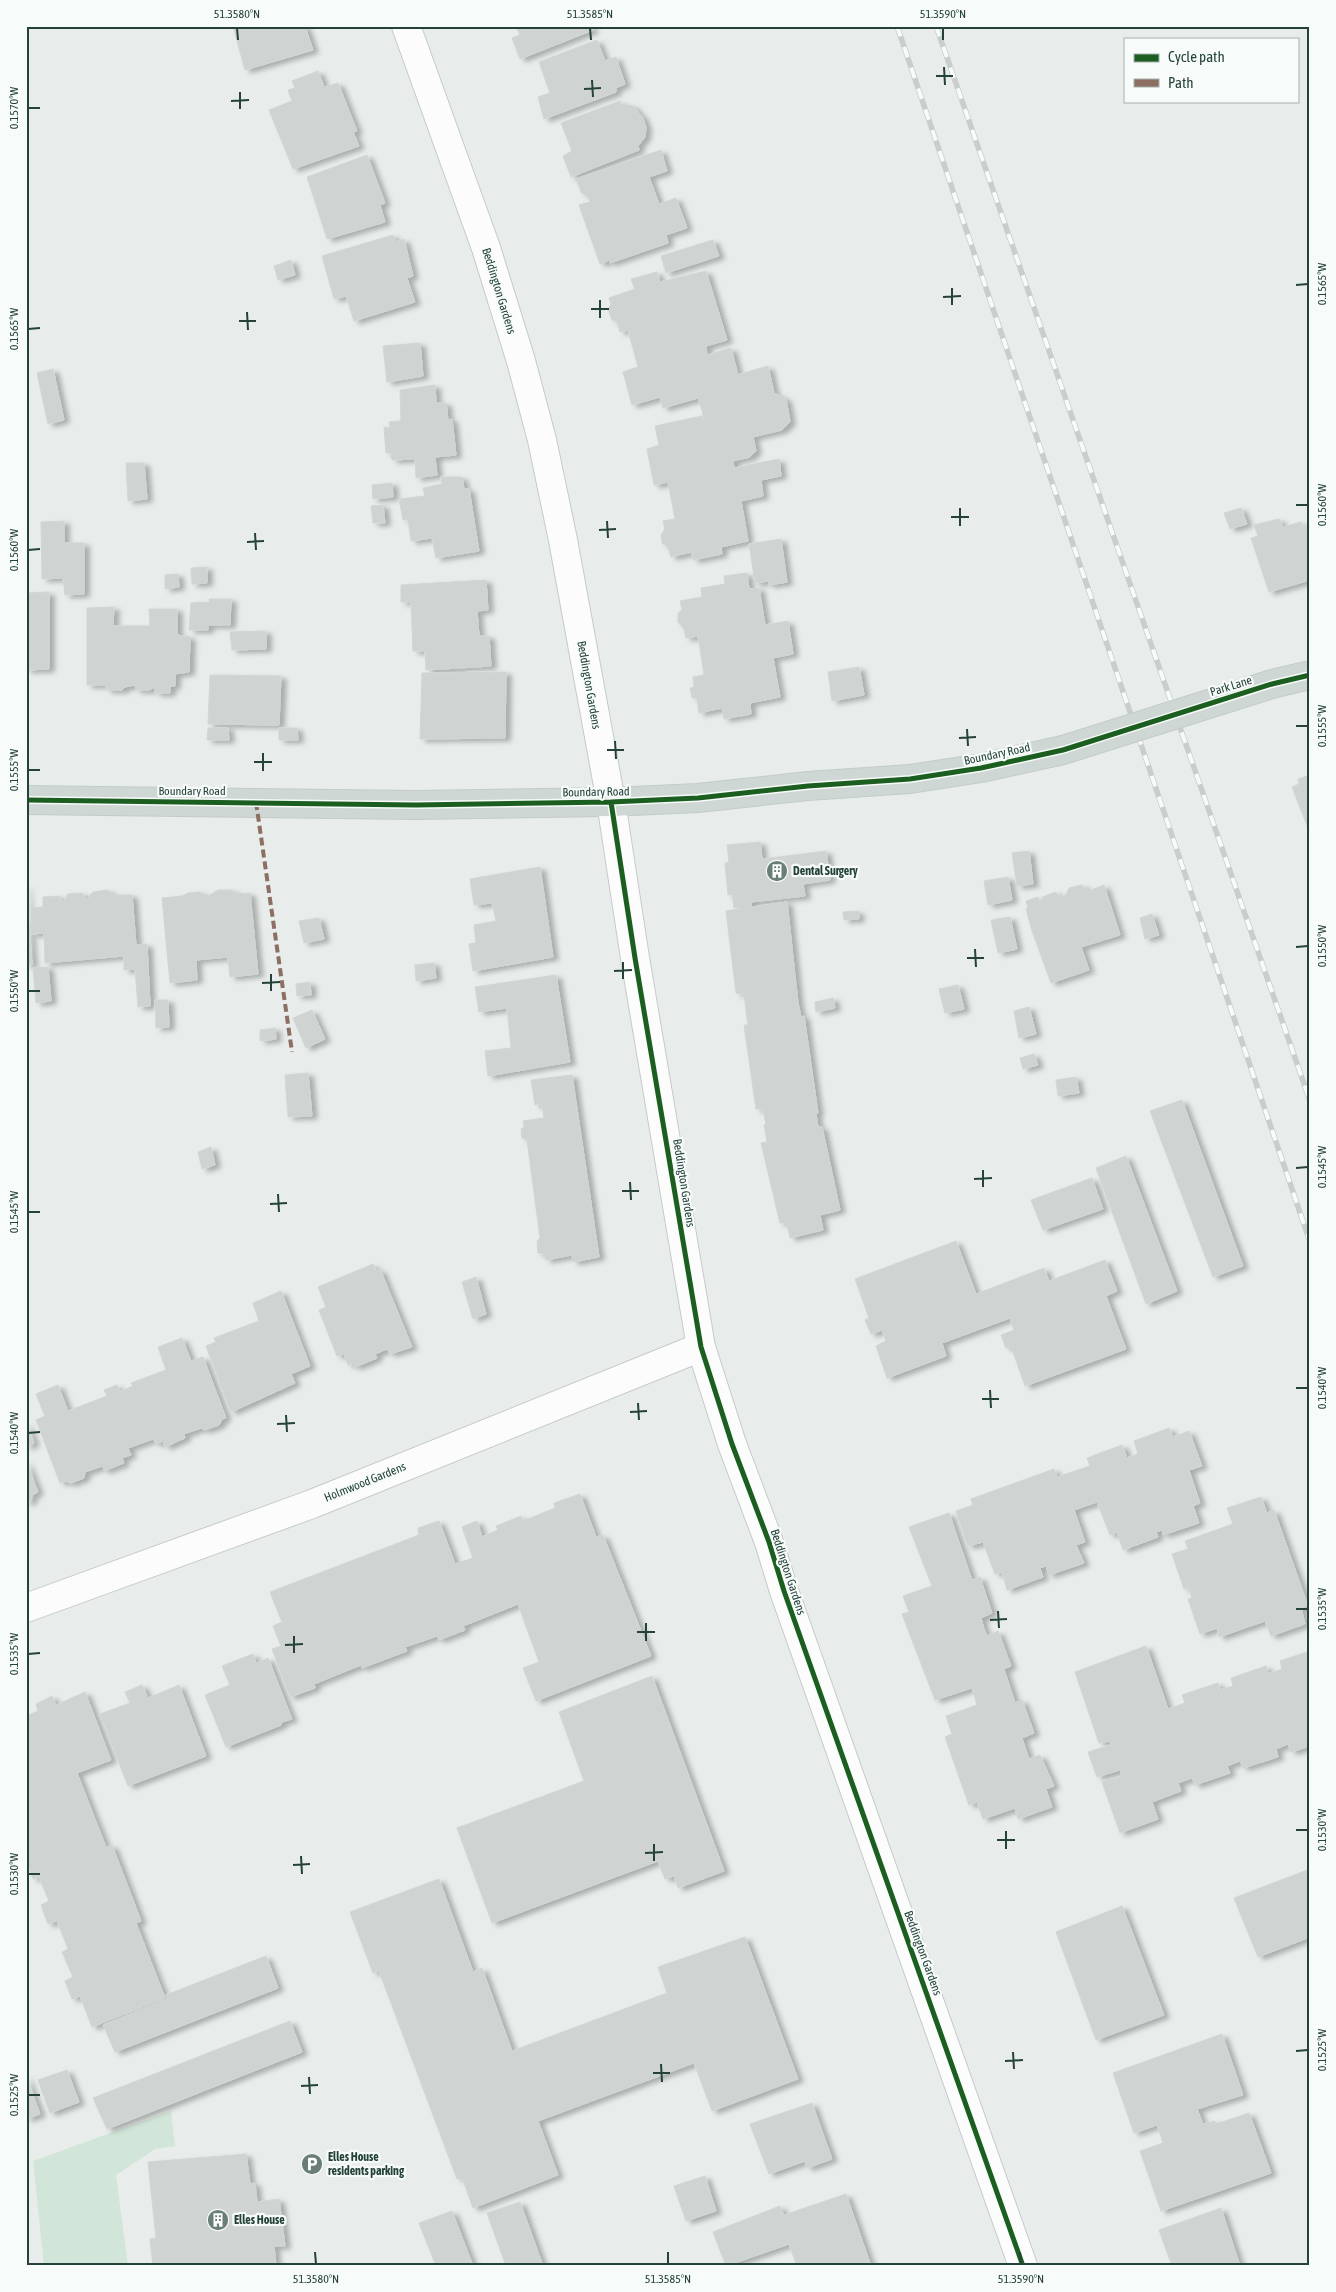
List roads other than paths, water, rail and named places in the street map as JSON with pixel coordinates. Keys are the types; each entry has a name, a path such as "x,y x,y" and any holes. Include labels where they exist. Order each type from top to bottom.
{"main road":[{"name":"Park Lane","path":"1158,719 1272,684 1310,675"},
{"name":"Boundary Road","path":"26,800 416,805 611,802 698,798 808,786 910,779 981,768 1062,750 1158,719"}],"street":[{"name":"Beddington Gardens","path":"406,26 483,240 521,361 542,440 563,540 611,802 633,948 701,1348 732,1444 1024,2266"},
{"name":"Holmwood Gardens","path":"26,1608 312,1504 701,1348"}],"railway":[{"path":"897,26 1310,1242"},
{"path":"936,26 1310,1101"}],"place":[{"name":"Dental Surgery","path":"777,871"},
{"name":"Elles House residents parking","path":"312,2164"},
{"name":"Elles House","path":"218,2220"}]}
